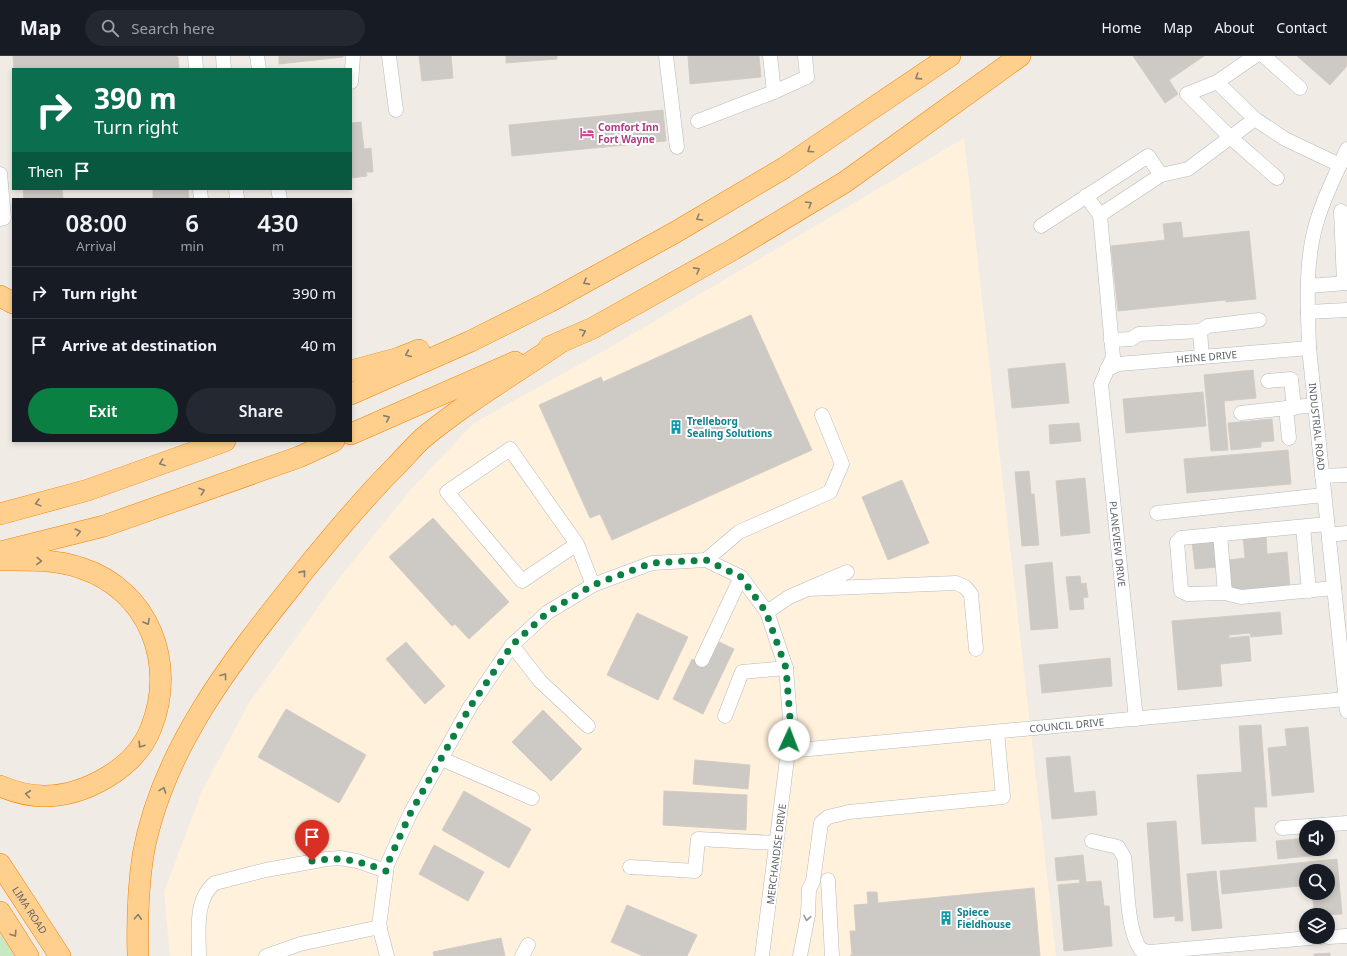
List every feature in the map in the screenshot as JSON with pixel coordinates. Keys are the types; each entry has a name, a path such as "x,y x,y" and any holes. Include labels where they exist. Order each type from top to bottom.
{"highway":[{"path":"352,394 471,341 549,302 674,233 784,168 950,56"},
{"path":"352,434 593,328 734,249 844,182 1020,56"},
{"path":"0,296 12,302"},
{"path":"352,371 399,358 445,338 549,302"},
{"path":"138,956 139,894 144,854 152,821 167,778 183,741 208,698 280,602 345,520 423,438 561,342"},
{"path":"0,514 88,490 222,442"},
{"path":"0,552 104,526 299,457 332,442"},
{"path":"0,560 48,562 81,567 110,580 132,601 148,622 156,644 162,681 159,704 151,730 138,750 119,769 95,784 71,793 44,796 16,793 0,786"},
{"name":"LIMA ROAD","path":"0,864 60,956"},
{"path":"0,912 28,956"}],"street":[{"path":"195,56 196,68"},
{"path":"223,56 224,68"},
{"path":"258,56 259,68"},
{"path":"352,69 353,56"},
{"path":"389,56 396,110"},
{"path":"666,56 677,147"},
{"path":"770,56 774,92"},
{"path":"698,121 774,92 807,77 805,56"},
{"path":"1255,56 1217,82 1188,94 1230,137 1276,178"},
{"path":"1264,56 1300,88"},
{"path":"1217,82 1255,119 1285,139 1340,165"},
{"path":"1086,196 1100,215 1161,175 1188,169 1255,119"},
{"name":"INDUSTRIAL ROAD","path":"1346,705 1309,348 1308,286 1314,233 1321,208 1347,149"},
{"path":"1041,226 1148,156 1161,175"},
{"path":"0,174 4,218 0,219"},
{"path":"1308,286 1346,283 1340,211"},
{"name":"PLANEVIEW DRIVE","path":"1100,215 1113,357 1106,369 1101,384 1136,719"},
{"path":"1308,312 1347,310"},
{"path":"1111,340 1131,339 1139,334 1200,331 1208,326 1259,320"},
{"path":"1200,331 1202,357"},
{"name":"HEINE DRIVE","path":"1106,369 1119,364 1309,348"},
{"path":"1268,381 1291,379 1289,438"},
{"path":"1241,413 1315,405"},
{"path":"706,560 739,532 830,492 842,464 822,415"},
{"path":"577,544 522,581 447,492 510,449 577,544 593,585"},
{"path":"1322,476 1347,474"},
{"path":"1157,512 1324,495"},
{"path":"1304,526 1309,591"},
{"path":"1334,588 1241,597 1225,593 1188,594 1181,591 1177,542 1181,538 1304,526 1347,533"},
{"path":"1220,534 1225,593"},
{"path":"387,956 380,927 387,865 410,814 470,707 512,645 548,612 593,585 652,563 706,560 741,577 702,660"},
{"path":"766,612 789,597 847,572"},
{"name":"MERCHANDISE DRIVE","path":"741,577 766,612 786,668 790,718 788,751 762,956"},
{"path":"808,589 956,583 965,587 971,594 976,649"},
{"path":"512,645 540,681 588,726"},
{"path":"725,716 742,672 786,668"},
{"name":"COUNCIL DRIVE","path":"788,751 1136,719 1346,705"},
{"path":"800,956 808,916 809,889 813,881 818,833 821,823 828,817 849,812 1003,797 997,732"},
{"path":"442,759 532,798"},
{"path":"1282,828 1347,823"},
{"path":"630,867 695,871 698,839 776,843"},
{"path":"1092,841 1118,848 1124,857 1133,930 1136,944 1141,953 1299,939"},
{"path":"199,956 199,918 203,896 208,887 214,883 266,870 340,858 357,861 386,871"},
{"path":"828,880 832,956"},
{"path":"266,956 300,944 380,927"},
{"path":"1335,937 1347,936"}],"shaded area":[{"path":"964,138 1056,956 170,956 164,892 202,791 249,703 337,581 413,487 474,423 609,348"}],"green space":[{"path":"0,934 2,936 15,956 0,956"}],"building":[{"path":"13,56 174,56 178,57 179,68 14,68"},
{"path":"279,56 343,56 343,57 279,64"},
{"path":"419,56 451,56 453,78 422,81"},
{"path":"506,56 557,56 557,59 506,63"},
{"path":"688,56 759,56 761,77 690,84"},
{"path":"1133,56 1204,56 1169,80 1178,94 1165,103"},
{"path":"1297,56 1347,56 1347,66 1330,85"},
{"name":"Comfort Inn Fort Wayne","path":"663,110 666,141 512,156 509,125"},
{"path":"361,122 364,149 371,148 373,172 366,172 367,176 352,178 352,123"},
{"path":"23,190 62,190 63,198 24,198"},
{"path":"153,190 188,190 189,198 153,198"},
{"path":"1181,222 1183,238 1249,231 1256,299 1226,302 1226,300 1118,311 1111,246 1165,240 1163,224"},
{"name":"Trelleborg Sealing Solutions","path":"751,315 812,450 612,540 600,514 590,518 539,405 601,377 603,382"},
{"path":"1065,363 1069,403 1012,408 1008,369"},
{"path":"1253,370 1256,398 1224,401 1228,450 1211,451 1204,375"},
{"path":"1203,392 1206,426 1126,433 1123,399"},
{"path":"1272,419 1274,441 1261,442 1261,447 1231,450 1228,423"},
{"path":"1079,423 1081,441 1050,444 1049,425"},
{"path":"1288,450 1291,484 1187,493 1184,459"},
{"path":"1029,471 1031,494 1034,494 1039,545 1022,546 1015,472"},
{"path":"1085,478 1090,533 1061,536 1056,481"},
{"path":"902,480 929,543 888,560 862,497"},
{"path":"433,518 509,602 469,639 455,624 452,626 389,557"},
{"path":"1266,534 1267,554 1287,552 1290,587 1232,592 1229,560 1245,558 1243,536"},
{"path":"1214,539 1217,567 1195,569 1192,541"},
{"path":"1052,562 1058,628 1031,630 1025,565"},
{"path":"1080,576 1081,584 1086,583 1088,597 1083,598 1084,609 1070,610 1066,577"},
{"path":"1280,612 1282,634 1251,637 1250,633 1229,635 1229,638 1249,636 1251,661 1220,664 1222,686 1178,690 1172,621"},
{"path":"637,613 688,637 658,700 607,675"},
{"path":"406,642 445,686 425,704 386,659"},
{"path":"719,642 734,649 703,714 673,699 692,659 707,666"},
{"path":"1110,658 1112,686 1042,693 1039,665"},
{"path":"286,709 366,755 339,803 258,757"},
{"path":"543,710 582,749 551,781 512,742"},
{"path":"1261,725 1267,807 1254,807 1256,841 1202,844 1197,775 1242,772 1239,726"},
{"path":"1308,727 1314,792 1272,796 1268,748 1287,746 1285,729"},
{"path":"1070,756 1074,793 1095,791 1097,815 1052,819 1046,758"},
{"path":"695,760 750,765 748,789 693,784"},
{"path":"464,791 531,829 509,868 442,830"},
{"path":"664,791 747,795 746,830 663,825"},
{"path":"1176,821 1183,921 1175,921 1175,916 1154,918 1147,823"},
{"path":"1299,839 1299,856 1310,856 1278,859 1276,841"},
{"path":"434,845 484,872 468,901 419,874"},
{"path":"1083,855 1086,882 1101,881 1104,906 1109,906 1112,946 1064,951 1058,885 1080,883 1079,879 1057,881 1055,858"},
{"path":"1337,859 1342,914 1335,914 1335,908 1314,908 1313,900 1335,900 1335,864 1299,864 1299,886 1222,894 1220,871"},
{"path":"1216,871 1222,928 1192,931 1187,874"},
{"name":"Spiece Fieldhouse","path":"1034,888 1040,956 850,956 852,955 850,931 856,931 854,905 868,904 867,892 877,892 878,903"},
{"path":"627,905 697,935 687,956 643,956 611,942"},
{"path":"501,938 505,956 434,956 433,952"},
{"path":"1330,953 1330,956 1314,956 1314,954"}],"place":[{"name":"Comfort Inn Fort Wayne","path":"587,133"},
{"name":"Trelleborg Sealing Solutions","path":"676,427"},
{"name":"Spiece Fieldhouse","path":"946,918"}],"route":[{"path":"312,861 340,858 357,861 386,871 387,865 410,814 442,759 447,746 470,707 512,645 548,612 593,585 652,563 706,560 741,577 766,612 786,668 790,718 789,740"}]}
